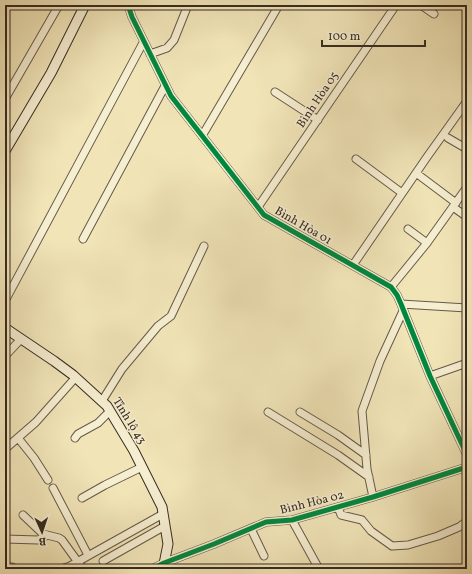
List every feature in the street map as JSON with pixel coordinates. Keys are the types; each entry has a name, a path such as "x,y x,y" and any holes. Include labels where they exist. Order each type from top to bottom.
{"main road":[{"path":"5,151 51,74 85,5"},
{"name":"Tỉnh lộ 43","path":"5,328 76,377 108,406 134,451 162,507 168,544 164,566"}],"street":[{"path":"5,99 58,5"},
{"name":"Bình Hòa 01","path":"128,5 132,17 171,96 264,215 391,287"},
{"path":"150,54 167,48 174,40 188,5"},
{"path":"202,136 279,5"},
{"name":"Bình Hòa 05","path":"258,207 396,5"},
{"path":"421,5 434,14"},
{"path":"5,301 144,41"},
{"path":"83,238 166,86"},
{"path":"274,92 318,120"},
{"path":"353,266 467,101"},
{"path":"448,138 467,149"},
{"path":"356,159 402,193"},
{"path":"416,173 467,217"},
{"path":"467,187 428,243 391,287 397,295 430,376 464,444 467,455"},
{"path":"408,229 428,243"},
{"path":"102,401 122,369 158,326 171,316 204,246"},
{"path":"402,307 467,308"},
{"path":"373,497 366,456 362,411 402,307"},
{"path":"5,356 21,339"},
{"path":"430,376 467,363"},
{"path":"5,450 36,422 76,377"},
{"path":"75,438 78,434 98,422 110,411"},
{"path":"268,412 338,455 369,477"},
{"path":"300,412 338,435 366,456"},
{"path":"18,438 34,458 48,480"},
{"path":"82,498 142,467"},
{"name":"Bình Hòa 02","path":"152,569 164,566 266,522 292,520 373,497 467,467"},
{"path":"53,488 88,555"},
{"path":"338,507 341,515 362,520 371,531 392,546 408,545 438,536 459,527 467,521"},
{"path":"61,569 70,566 163,514"},
{"path":"23,515 43,534 62,540 83,569"},
{"path":"292,520 319,569"},
{"path":"103,561 165,526"},
{"path":"251,529 264,556"},
{"path":"5,539 38,540 47,535"},
{"path":"5,565 14,569"}],"cycle path":[{"path":"128,5 132,17 171,96 264,215 391,287 397,295 430,376 467,455"},
{"path":"152,569 266,522 292,520 373,497 467,467"}]}
